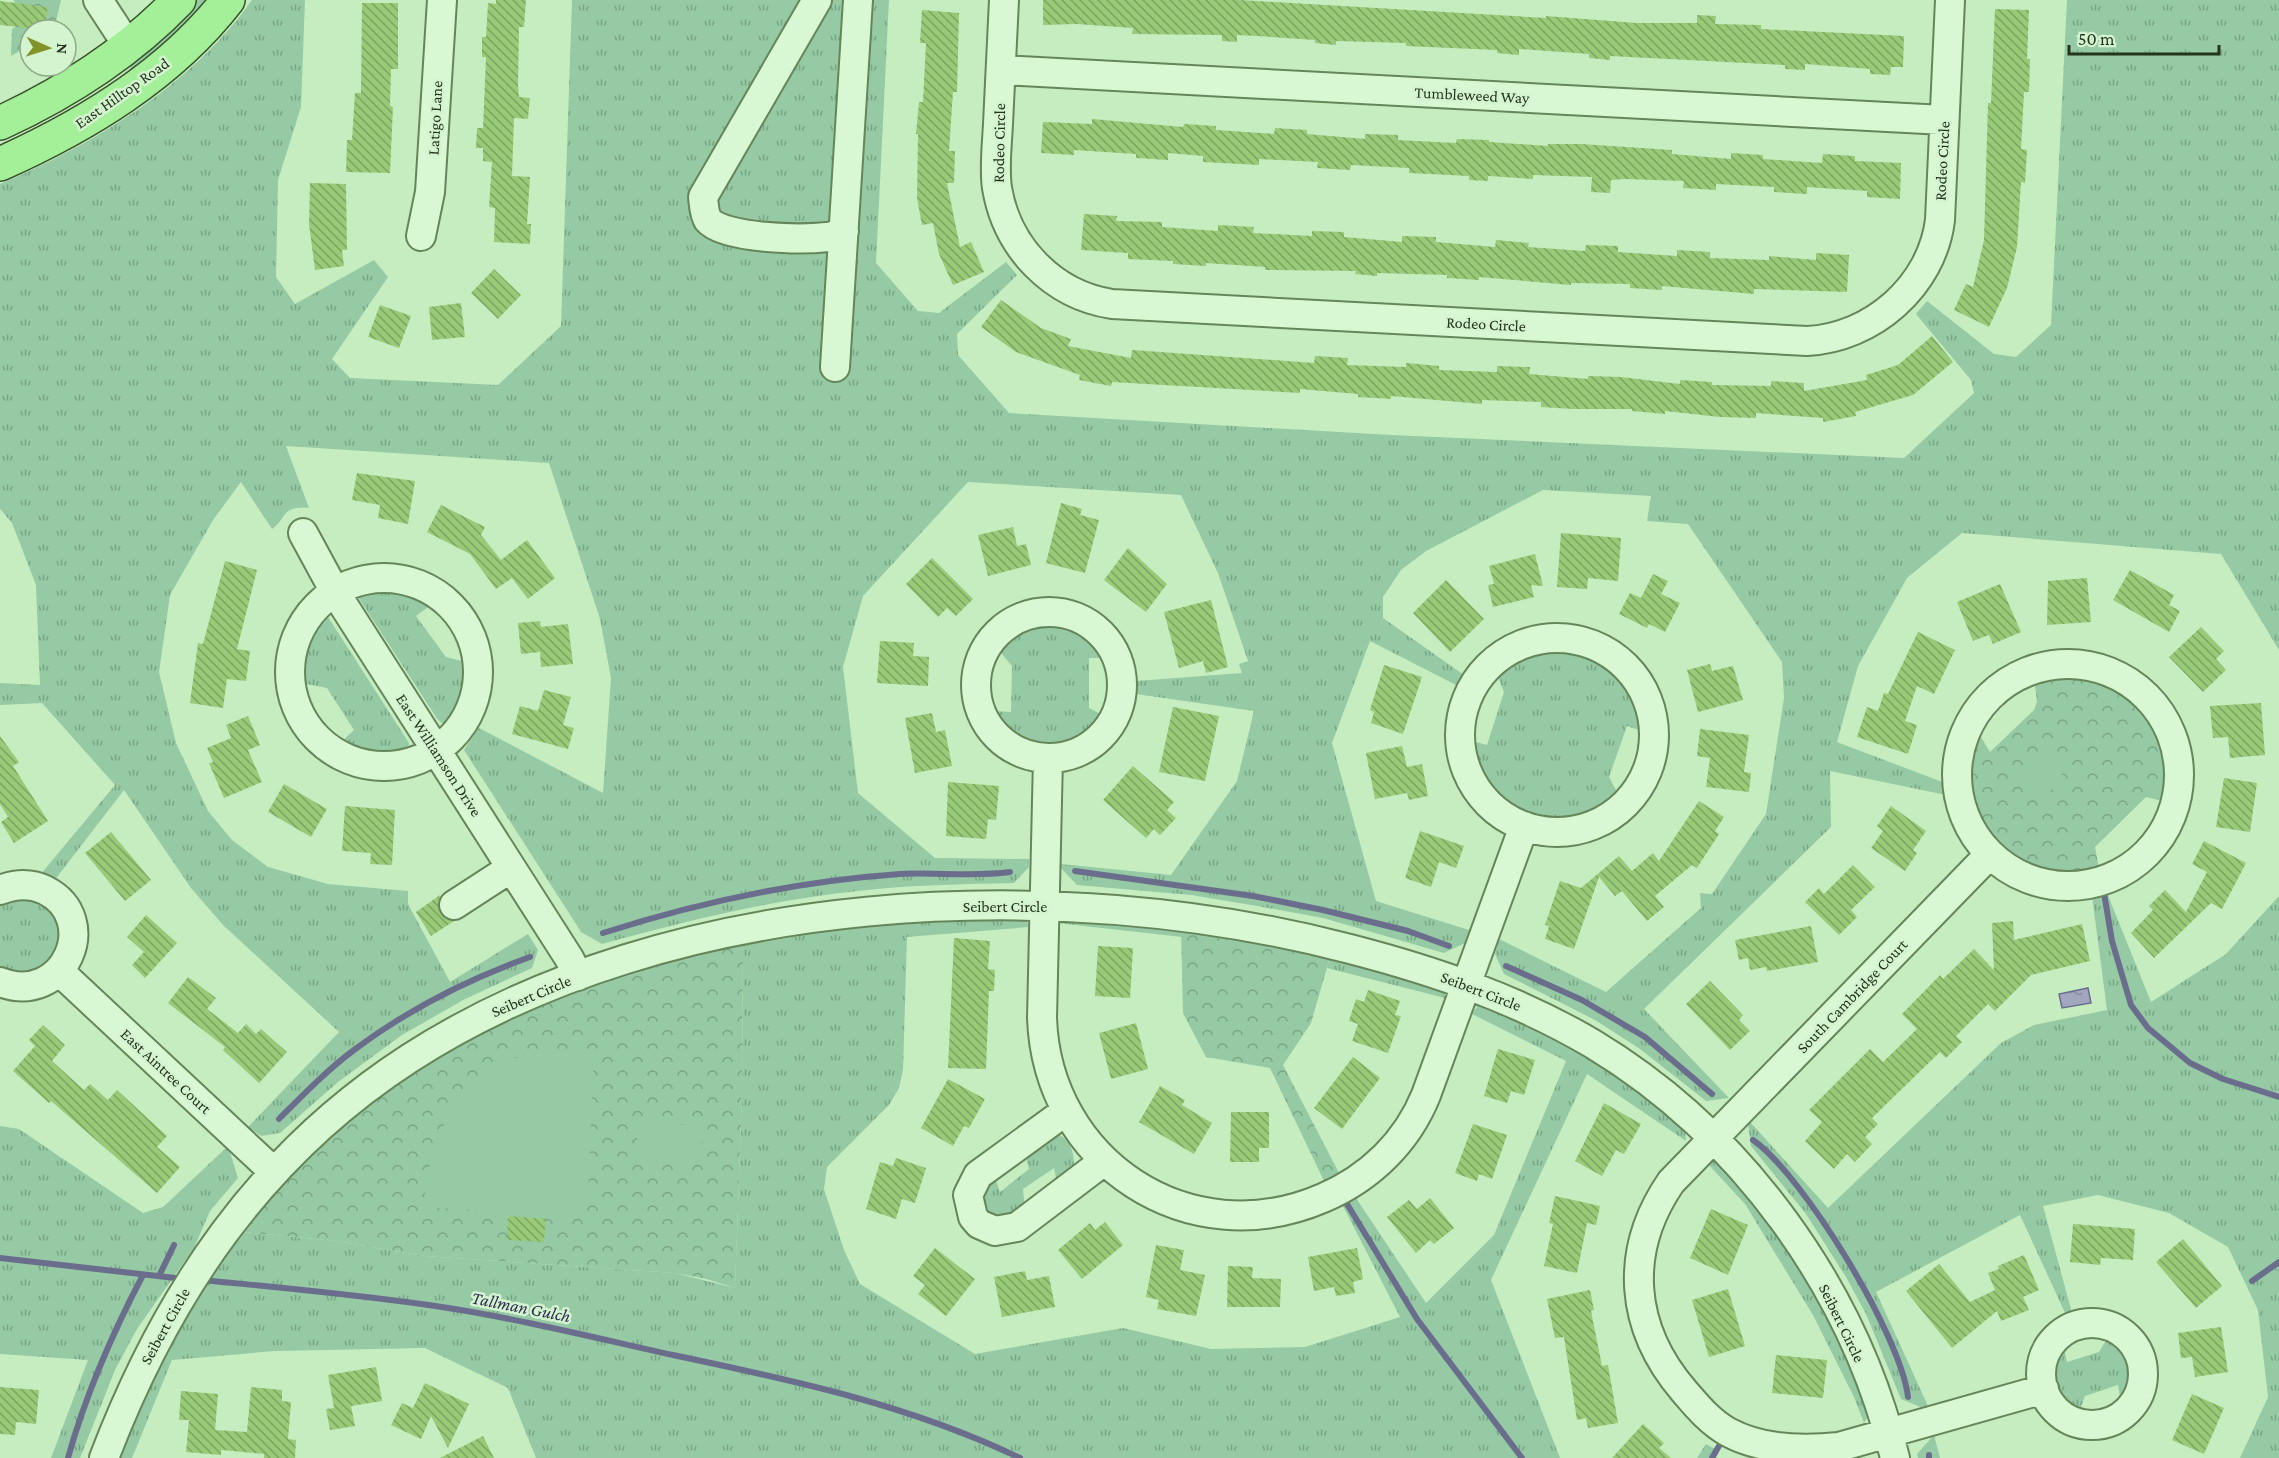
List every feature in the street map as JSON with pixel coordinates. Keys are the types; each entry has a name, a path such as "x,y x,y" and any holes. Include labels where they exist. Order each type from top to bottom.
{"main road":[{"path":"0,123 44,102 128,46 179,0"},
{"name":"East Hilltop Road","path":"0,164 53,139 136,87 192,40 228,0"},
{"path":"0,145 52,119 114,81 129,59 128,46"}],"street":[{"path":"98,0 128,46"},
{"name":"Latigo Lane","path":"421,236 430,192 442,0"},
{"path":"818,0 703,197 704,210 708,219 716,226 744,234 829,237 844,231"},
{"path":"835,367 858,0"},
{"name":"Rodeo Circle","path":"1004,0 997,189 1007,222 1019,243 1046,275 1070,291 1100,302 1136,306 1807,341 1837,338 1886,312 1906,294 1927,264 1939,231 1950,0"},
{"name":"Tumbleweed Way","path":"1001,70 1944,120"},
{"name":"East Williamson Drive","path":"303,533 335,592 578,976"},
{"path":"372,579 411,582 446,601 463,621 477,659 474,698 460,728 436,751 402,765 364,765 330,750 304,723 291,688 292,651 307,617 335,592 372,579"},
{"path":"1055,611 1086,621 1102,634 1119,662 1123,683 1120,704 1105,733 1079,752 1048,758 1026,754 997,737 980,708 976,687 983,654 1003,627 1022,616 1055,611"},
{"path":"1552,638 1588,642 1618,659 1640,685 1652,716 1653,739 1650,761 1641,782 1628,801 1601,821 1580,829 1558,832 1524,826 1493,808 1471,779 1461,744 1461,720 1468,697 1488,667 1517,646 1552,638"},
{"path":"2072,664 2111,672 2144,694 2169,728 2179,769 2173,810 2161,836 2143,857 2107,879 2066,886 2025,877 1990,854 1974,833 1963,809 1957,770 1966,731 1989,698 2009,681 2033,669 2072,664"},
{"path":"1048,758 1042,1033 1050,1073 1066,1111 1086,1142 1104,1161 1137,1186 1158,1197 1206,1213 1243,1215 1285,1211 1333,1194 1367,1174 1399,1143 1414,1122 1467,985 1524,826"},
{"name":"South Cambridge Court","path":"1990,854 1682,1169 1664,1192 1650,1220 1643,1247 1640,1302 1648,1336 1662,1362 1709,1417 1727,1431 1746,1440 1777,1447 1821,1449 1848,1445 1891,1445 2044,1389"},
{"path":"454,905 511,868"},
{"path":"0,890 19,885 33,886 53,895 70,917 73,938 71,952 59,971 48,980 20,987 0,982"},
{"name":"Seibert Circle","path":"104,1458 141,1370 174,1308 210,1250 236,1215 310,1135 356,1096 412,1057 468,1023 578,976 710,938 812,920 933,907 1045,906 1137,911 1260,929 1377,956 1467,985 1539,1015 1592,1044 1658,1090 1713,1138 1774,1208 1818,1273 1855,1345 1891,1445"},
{"name":"East Aintree Court","path":"59,971 274,1172"},
{"path":"1066,1111 978,1175 968,1195 974,1217 980,1224 995,1231 1017,1227 1104,1161"}],"green space":[{"path":"14,0 61,0 57,18 18,18 18,52 11,56 12,29 17,26"},
{"path":"194,0 210,0 157,54 128,73 136,56"},
{"path":"252,0 305,0 301,107 278,180 276,277 295,304 374,260 388,277 332,359 350,378 498,385 561,326 572,0 889,0 876,263 918,311 939,313 1006,262 1017,275 957,334 958,355 1009,413 1391,435 1904,458 1974,393 1971,380 1916,314 1927,301 1994,354 2016,357 2051,325 2067,0 2279,0 2279,650 2221,554 1962,533 1907,578 1858,666 1837,742 1945,783 1946,795 1830,771 1831,827 1644,1009 1729,1098 1706,1101 1640,1049 1595,1020 1504,974 1495,954 1499,939 1606,992 1701,908 1700,893 1712,894 1766,814 1784,698 1782,662 1688,524 1647,521 1651,496 1543,490 1426,551 1401,570 1383,597 1383,618 1464,675 1458,686 1370,641 1332,743 1376,901 1469,930 1465,943 1444,953 1323,918 1191,895 1077,885 1061,868 1061,864 1171,875 1237,781 1254,711 1136,694 1136,681 1242,673 1239,664 1248,661 1218,573 1181,495 968,482 863,596 843,667 858,793 935,858 1029,859 1029,867 1014,883 916,886 825,895 729,912 602,944 581,932 464,750 479,728 603,793 611,678 600,619 549,463 286,446 309,508 289,511 272,529 241,482 213,520 170,595 159,672 176,743 208,811 232,840 268,867 328,884 408,891 408,904 450,982 528,934 538,950 532,968 465,999 402,1035 338,1082 280,1133 261,1136 248,1127 339,1032 223,925 191,888 124,790 54,881 40,875 115,785 42,703 0,705 0,683 40,685 36,585 12,523 0,509 0,184 70,151 139,109 201,59"},
{"path":"379,587 407,591 426,600 431,605 416,616 446,657 469,663 466,692 451,722 442,723 438,720 358,597 364,589"},
{"path":"324,616 328,617 409,743 407,752 392,756 375,756 343,746 340,743 354,730 327,688 301,683 301,667 309,636"},
{"path":"1041,619 1073,623 1092,632 1105,648 1109,658 1089,658 1089,708 1108,718 1096,732 1082,742 1067,748 1035,749 1005,734 993,720 993,711 1011,712 1012,666 997,648 998,643 1015,629"},
{"path":"1550,645 1584,650 1605,659 1632,686 1646,721 1645,732 1627,726 1609,777 1619,796 1594,815 1570,823 1539,822 1525,818 1499,803 1480,779 1469,750 1469,740 1487,745 1504,692 1496,672 1498,667 1526,650"},
{"path":"2052,673 2089,674 2110,681 2128,691 2154,722 2167,760 2169,781 2166,802 2146,797 2095,847 2100,874 2057,875 2018,864 1988,839 1977,821 1969,799 1966,781 1968,756 1978,732 1990,752 2034,710 2037,702 2034,678"},
{"path":"2043,751 2066,768 2050,792 2043,797 2014,776"},
{"path":"15,893 50,903 66,935 46,973 0,973 0,899"},
{"path":"2107,893 2151,1002 2226,954 2279,896 2279,1458 2240,1458 2268,1397 2258,1310 2228,1247 2169,1213 2098,1195 2043,1206 2072,1313 2066,1315 2020,1215 1876,1292 1928,1406 1923,1408 1901,1399 1866,1314 1846,1277 1806,1214 1751,1146 1748,1123 1750,1122 1828,1208 2001,1043 2034,1025 2107,1010 2092,896"},
{"path":"1025,917 1029,927 907,937 903,1070 899,1088 889,1105 827,1167 824,1189 844,1250 860,1284 975,1354 1123,1328 1211,1349 1305,1347 1400,1317 1343,1206 1356,1198 1426,1303 1494,1235 1566,1061 1472,1014 1479,1003 1521,1019 1612,1070 1685,1129 1686,1141 1587,1074 1491,1280 1560,1458 536,1458 508,1388 425,1348 275,1351 172,1360 132,1458 118,1458 172,1335 232,1241 244,1232 336,1241 425,1256 675,1273 735,1288 742,1092 743,945 862,926"},
{"path":"1062,918 1181,929 1182,937 1057,923"},
{"path":"1181,929 1330,957 1311,1023 1283,1065 1339,1173 1324,1181 1270,1068 1206,1057 1183,1013"},
{"path":"743,945 742,1092 735,1288 675,1273 425,1256 336,1241 244,1232 244,1224 309,1153 392,1085 505,1019 626,974"},
{"path":"1330,957 1381,969 1445,992 1445,998 1327,968"},
{"path":"562,1051 594,1054 588,1194 585,1194 583,1207 577,1213 564,1212 565,1215 424,1207 431,1160 440,1133 446,1120 471,1086 487,1070 508,1060"},
{"path":"638,1122 703,1126 701,1160 636,1158"},
{"path":"0,1126 19,1129 143,1213 163,1207 226,1148 230,1152 238,1178 210,1211 194,1248 137,1329 115,1370 80,1458 51,1458 88,1360 0,1354"},
{"path":"1057,1134 1066,1140 1072,1150 1073,1172 1058,1187 1054,1168 1023,1189 1025,1211 1017,1218 984,1218 978,1187 994,1175 1000,1192 1029,1169 1024,1151"},
{"path":"1715,1161 1727,1170 1764,1216 1801,1269 1817,1297 1832,1325 1857,1385 1868,1416 1864,1423 1854,1397 1813,1315 1745,1204 1708,1164"},
{"path":"2110,1334 2125,1348 2133,1364 2133,1383 2127,1402 2121,1403 2118,1385 2085,1396 2079,1412 2068,1407 2060,1401 2051,1386 2050,1367 2057,1347 2063,1344 2067,1362 2099,1352"},
{"path":"1934,1435 1940,1458 1918,1458 1917,1454"},
{"path":"1706,1444 1719,1451 1716,1458 1697,1458"}],"water":[{"path":"2088,988 2091,1003 2062,1008 2059,994"}],"building":[{"path":"496,0 526,0 524,27 519,27 518,85 519,97 530,98 528,119 514,118 512,176 530,177 527,224 531,224 530,244 494,242 495,208 489,207 492,162 483,161 483,148 476,148 477,128 483,128 486,57 482,57 482,37 486,37 488,3 496,4"},
{"path":"1043,0 1240,0 1637,23 1697,23 1697,15 1716,16 1715,24 1761,25 1761,29 1904,36 1903,67 1891,67 1890,75 1870,74 1870,69 1805,64 1805,70 1785,69 1785,65 1610,56 1610,60 1589,58 1589,54 1519,49 1519,55 1497,53 1497,50 1406,46 1406,43 1336,41 1336,45 1315,43 1315,40 1237,35 1237,42 1222,41 1222,35 1132,34 1133,28 1076,24 1043,25"},
{"path":"0,1 48,7 46,18 18,18 18,27 0,25"},
{"path":"362,3 398,3 398,69 391,69 390,106 393,107 390,173 346,172 347,140 352,140 355,93 361,93"},
{"path":"1995,9 2029,10 2027,59 2030,59 2029,92 2024,92 2021,149 2027,150 2025,183 2021,182 2017,247 2007,288 1989,327 1954,310 1966,284 1973,287 1984,240 1988,103 1991,103"},
{"path":"922,10 959,13 957,92 953,92 949,151 955,151 954,183 947,183 960,247 971,242 984,272 953,285 939,254 933,223 922,225 917,198 918,134 916,134 919,102 923,102 926,43 920,43"},
{"path":"1092,119 1183,127 1184,124 1216,126 1216,130 1274,134 1275,128 1307,130 1307,134 1365,139 1365,134 1398,135 1398,140 1456,143 1457,139 1548,146 1548,144 1581,144 1672,150 1672,154 1731,159 1731,153 1763,155 1763,159 1822,163 1823,154 1855,156 1855,161 1901,163 1900,199 1867,197 1867,191 1807,187 1807,194 1774,192 1774,187 1716,184 1716,190 1683,188 1684,181 1624,179 1611,180 1610,193 1591,192 1592,177 1533,175 1533,179 1488,176 1488,181 1469,180 1469,176 1409,173 1409,168 1351,165 1350,170 1317,168 1318,162 1259,159 1259,165 1203,162 1203,156 1168,153 1168,160 1136,158 1136,154 1074,150 1074,155 1041,153 1043,122 1092,124"},
{"path":"310,183 346,184 347,250 342,250 344,266 315,270 309,224"},
{"path":"1084,214 1117,216 1116,221 1162,222 1162,227 1218,231 1218,225 1254,227 1253,233 1312,236 1312,231 1344,232 1344,237 1402,242 1402,236 1436,237 1436,242 1495,247 1496,240 1529,243 1528,247 1585,251 1586,245 1618,246 1618,252 1677,256 1677,250 1710,252 1710,258 1769,260 1769,256 1816,260 1816,253 1849,255 1847,292 1754,289 1754,294 1662,286 1662,290 1630,288 1630,284 1571,283 1571,285 1479,277 1479,280 1447,278 1447,275 1377,273 1377,276 1355,274 1356,271 1265,270 1265,267 1206,263 1206,266 1173,264 1173,261 1128,259 1128,253 1081,250"},
{"path":"494,269 521,295 498,319 471,293"},
{"path":"1001,300 1041,328 1071,339 1068,346 1131,358 1132,350 1314,363 1315,356 1348,358 1347,365 1406,367 1406,363 1439,366 1439,370 1497,372 1497,366 1530,367 1529,374 1588,379 1588,376 1621,377 1680,384 1680,380 1712,382 1712,385 1771,386 1771,381 1804,383 1804,391 1867,380 1866,375 1898,365 1932,336 1953,362 1913,395 1855,412 1856,416 1823,422 1823,418 1756,413 1756,418 1720,417 1665,411 1665,414 1632,411 1632,409 1541,407 1541,402 1482,400 1482,404 1391,396 1391,399 1358,397 1358,394 1300,389 1300,393 1112,382 1111,386 1079,380 1080,375 1016,352 981,327"},
{"path":"461,303 465,337 432,340 429,307"},
{"path":"380,305 411,316 399,348 368,337"},
{"path":"357,473 415,481 408,524 378,518 380,505 352,500"},
{"path":"1061,503 1082,509 1080,515 1099,520 1085,573 1046,563"},
{"path":"441,505 485,527 481,535 501,560 527,540 555,578 528,599 512,578 496,589 470,554 427,532"},
{"path":"1013,527 1017,546 1026,544 1031,565 988,576 978,535"},
{"path":"1561,533 1621,538 1618,581 1588,578 1587,589 1557,587"},
{"path":"1128,548 1167,584 1146,612 1104,580"},
{"path":"1535,554 1543,586 1531,585 1534,597 1493,607 1488,585 1494,584 1489,566"},
{"path":"932,558 973,599 956,616 947,608 938,617 906,584"},
{"path":"225,561 257,570 237,649 250,651 246,681 227,679 223,708 190,703 198,643 203,644"},
{"path":"2130,570 2174,595 2169,605 2180,611 2169,632 2113,600"},
{"path":"1653,574 1668,581 1661,594 1680,603 1665,632 1649,624 1647,628 1619,614 1630,593 1641,598"},
{"path":"2087,578 2091,622 2047,625 2048,581"},
{"path":"1446,580 1484,619 1450,652 1413,613"},
{"path":"2000,584 2021,632 1993,644 1989,635 1973,641 1957,602"},
{"path":"1211,600 1228,667 1206,673 1203,661 1179,668 1164,612"},
{"path":"540,621 541,627 568,624 573,664 541,667 540,652 521,654 518,623"},
{"path":"2201,627 2224,651 2216,659 2226,670 2203,692 2169,657"},
{"path":"1918,632 1955,650 1934,694 1917,686 1905,721 1917,725 1908,754 1857,737 1867,707 1878,711 1884,693 1888,694"},
{"path":"880,641 914,643 913,656 929,657 928,686 877,683"},
{"path":"1710,664 1712,671 1733,666 1743,700 1698,712 1687,670"},
{"path":"1384,665 1422,677 1403,734 1371,723 1374,712 1370,710"},
{"path":"544,690 571,697 563,725 574,728 568,749 512,734 520,706 538,711"},
{"path":"2261,703 2265,755 2230,758 2228,737 2213,738 2210,706"},
{"path":"1173,707 1219,716 1205,781 1159,772"},
{"path":"932,713 936,732 945,730 952,766 915,773 905,718"},
{"path":"248,716 260,745 248,750 262,782 224,798 209,763 213,762 207,748 231,738 226,725"},
{"path":"1700,729 1749,735 1744,772 1751,773 1749,792 1706,787 1710,758 1697,756"},
{"path":"0,736 19,762 13,766 48,821 14,843 1,822 8,817 0,804"},
{"path":"1402,746 1407,767 1422,764 1428,796 1409,800 1407,793 1375,799 1366,753"},
{"path":"1133,766 1174,802 1167,810 1176,818 1160,835 1154,829 1146,838 1103,800"},
{"path":"2224,778 2257,783 2250,832 2216,827"},
{"path":"948,782 999,786 996,820 988,819 986,839 946,836"},
{"path":"284,784 327,809 311,837 268,812"},
{"path":"1699,801 1724,817 1715,831 1719,834 1697,868 1692,865 1655,896 1664,907 1647,921 1622,891 1615,896 1599,877 1574,949 1545,939 1549,926 1545,925 1560,881 1581,888 1619,856 1632,871 1653,853 1659,861"},
{"path":"345,806 395,810 392,865 370,864 371,853 342,851"},
{"path":"1891,806 1926,831 1913,850 1917,853 1905,871 1871,848 1883,831 1877,826"},
{"path":"1420,831 1464,846 1456,868 1439,862 1431,887 1405,878"},
{"path":"111,832 151,880 125,901 85,853"},
{"path":"2204,841 2246,863 2222,909 2211,903 2154,958 2131,933 2153,910 2149,906 2165,890 2186,912 2207,872 2192,864"},
{"path":"1853,865 1875,887 1851,910 1857,917 1839,935 1805,902 1819,888 1824,894"},
{"path":"440,895 438,905 440,913 446,919 454,921 431,936 416,912"},
{"path":"146,915 177,943 145,978 132,965 144,952 127,937"},
{"path":"2013,921 2014,940 2082,924 2090,961 2031,975 1995,1011 1988,1004 1956,1036 1962,1042 1946,1058 1940,1052 1872,1118 1878,1124 1865,1137 1872,1144 1855,1162 1847,1154 1834,1169 1805,1141 1822,1122 1809,1110 1870,1049 1883,1062 1917,1029 1902,1014 1940,975 1943,979 1974,949 1994,970 1992,923"},
{"path":"1811,926 1818,962 1767,971 1766,967 1750,970 1748,958 1739,960 1735,940"},
{"path":"954,938 990,941 988,969 995,970 994,991 989,991 986,1069 948,1068"},
{"path":"1098,946 1133,948 1130,998 1095,996"},
{"path":"188,977 216,998 207,1009 238,1033 246,1024 256,1034 261,1029 287,1052 259,1083 223,1050 225,1047 168,1003"},
{"path":"1710,981 1743,1015 1739,1020 1750,1031 1730,1050 1686,1004"},
{"path":"1368,990 1400,1001 1395,1015 1401,1016 1388,1053 1352,1041 1358,1024 1349,1021 1356,999 1364,1002"},
{"path":"1136,1023 1148,1069 1111,1079 1099,1033"},
{"path":"43,1025 65,1045 52,1061 84,1090 90,1084 108,1100 117,1090 167,1136 157,1147 180,1167 157,1193 13,1071 35,1046 29,1040"},
{"path":"1498,1049 1535,1060 1524,1095 1511,1091 1507,1103 1484,1096"},
{"path":"1353,1057 1380,1078 1342,1129 1314,1108"},
{"path":"948,1079 985,1099 969,1128 964,1126 953,1146 921,1128"},
{"path":"1160,1086 1185,1100 1182,1105 1212,1123 1194,1154 1139,1122"},
{"path":"1604,1103 1641,1124 1624,1154 1616,1150 1602,1176 1575,1161"},
{"path":"1231,1112 1269,1112 1269,1148 1259,1148 1259,1162 1230,1162"},
{"path":"1473,1124 1507,1135 1492,1179 1479,1174 1477,1181 1455,1173"},
{"path":"896,1158 926,1168 915,1203 902,1199 896,1219 866,1209 880,1162 893,1166"},
{"path":"1555,1196 1600,1206 1596,1225 1587,1223 1577,1273 1544,1266 1553,1224 1549,1223"},
{"path":"1430,1198 1454,1228 1434,1244 1430,1240 1416,1253 1387,1217 1409,1200 1417,1209"},
{"path":"1711,1209 1748,1225 1728,1275 1690,1258"},
{"path":"508,1216 546,1219 544,1242 507,1240"},
{"path":"1105,1222 1123,1245 1082,1279 1058,1250 1090,1223 1095,1230"},
{"path":"2073,1224 2135,1229 2133,1260 2101,1258 2100,1265 2070,1262"},
{"path":"2183,1239 2222,1286 2196,1308 2156,1262"},
{"path":"1156,1245 1184,1250 1180,1270 1205,1275 1196,1316 1157,1309 1159,1300 1146,1297"},
{"path":"935,1248 975,1279 946,1316 918,1294 925,1285 913,1276"},
{"path":"1357,1248 1363,1279 1353,1282 1355,1293 1336,1296 1334,1287 1314,1291 1308,1257"},
{"path":"2024,1255 2039,1290 2023,1297 2029,1310 2001,1321 1997,1311 1952,1348 1906,1291 1939,1264 1970,1302 1995,1290 1988,1273"},
{"path":"1228,1266 1253,1267 1252,1278 1281,1279 1280,1307 1227,1307"},
{"path":"1025,1271 1027,1280 1049,1276 1055,1307 1002,1317 994,1277"},
{"path":"1728,1289 1745,1346 1709,1357 1692,1300"},
{"path":"1590,1290 1594,1310 1591,1311 1602,1366 1608,1365 1618,1423 1588,1428 1586,1418 1577,1420 1564,1337 1555,1338 1547,1299"},
{"path":"2221,1327 2228,1372 2195,1377 2192,1357 2181,1358 2178,1333"},
{"path":"1776,1355 1827,1360 1823,1398 1772,1393"},
{"path":"376,1367 382,1401 351,1406 355,1426 330,1430 326,1409 334,1408 328,1375"},
{"path":"425,1383 469,1404 448,1448 431,1416 421,1439 391,1425 402,1403 413,1408"},
{"path":"0,1387 39,1390 36,1424 16,1422 15,1435 0,1434"},
{"path":"251,1387 282,1390 282,1401 291,1402 288,1439 296,1440 295,1458 264,1458 264,1454 221,1450 221,1455 186,1452 189,1420 179,1420 181,1391 218,1394 215,1430 247,1432"},
{"path":"2192,1394 2224,1408 2204,1454 2172,1440"},
{"path":"1643,1424 1664,1443 1659,1448 1671,1458 1612,1458"},
{"path":"483,1436 494,1458 440,1458"}],"waterway":[{"path":"1075,871 1253,896 1323,910 1408,931 1449,946"},
{"path":"603,933 750,894 825,882 900,874 1010,872"},
{"path":"2104,893 2112,941 2131,1005 2148,1028 2190,1063 2223,1079 2279,1097"},
{"path":"279,1119 334,1066 395,1022 461,986 530,957"},
{"path":"1506,966 1582,1000 1645,1037 1712,1094"},
{"path":"1753,1140 1774,1159 1798,1187 1847,1259 1888,1336 1908,1397"},
{"path":"1347,1204 1417,1319 1522,1458"},
{"path":"159,1276 174,1245"},
{"name":"Tallman Gulch","path":"0,1258 184,1279"},
{"path":"2252,1281 2279,1262"},
{"path":"68,1458 101,1364 143,1275"},
{"name":"Tallman Gulch","path":"203,1280 412,1303 558,1329 850,1396 936,1423 1020,1458"},
{"path":"1712,1458 1723,1439"}]}
